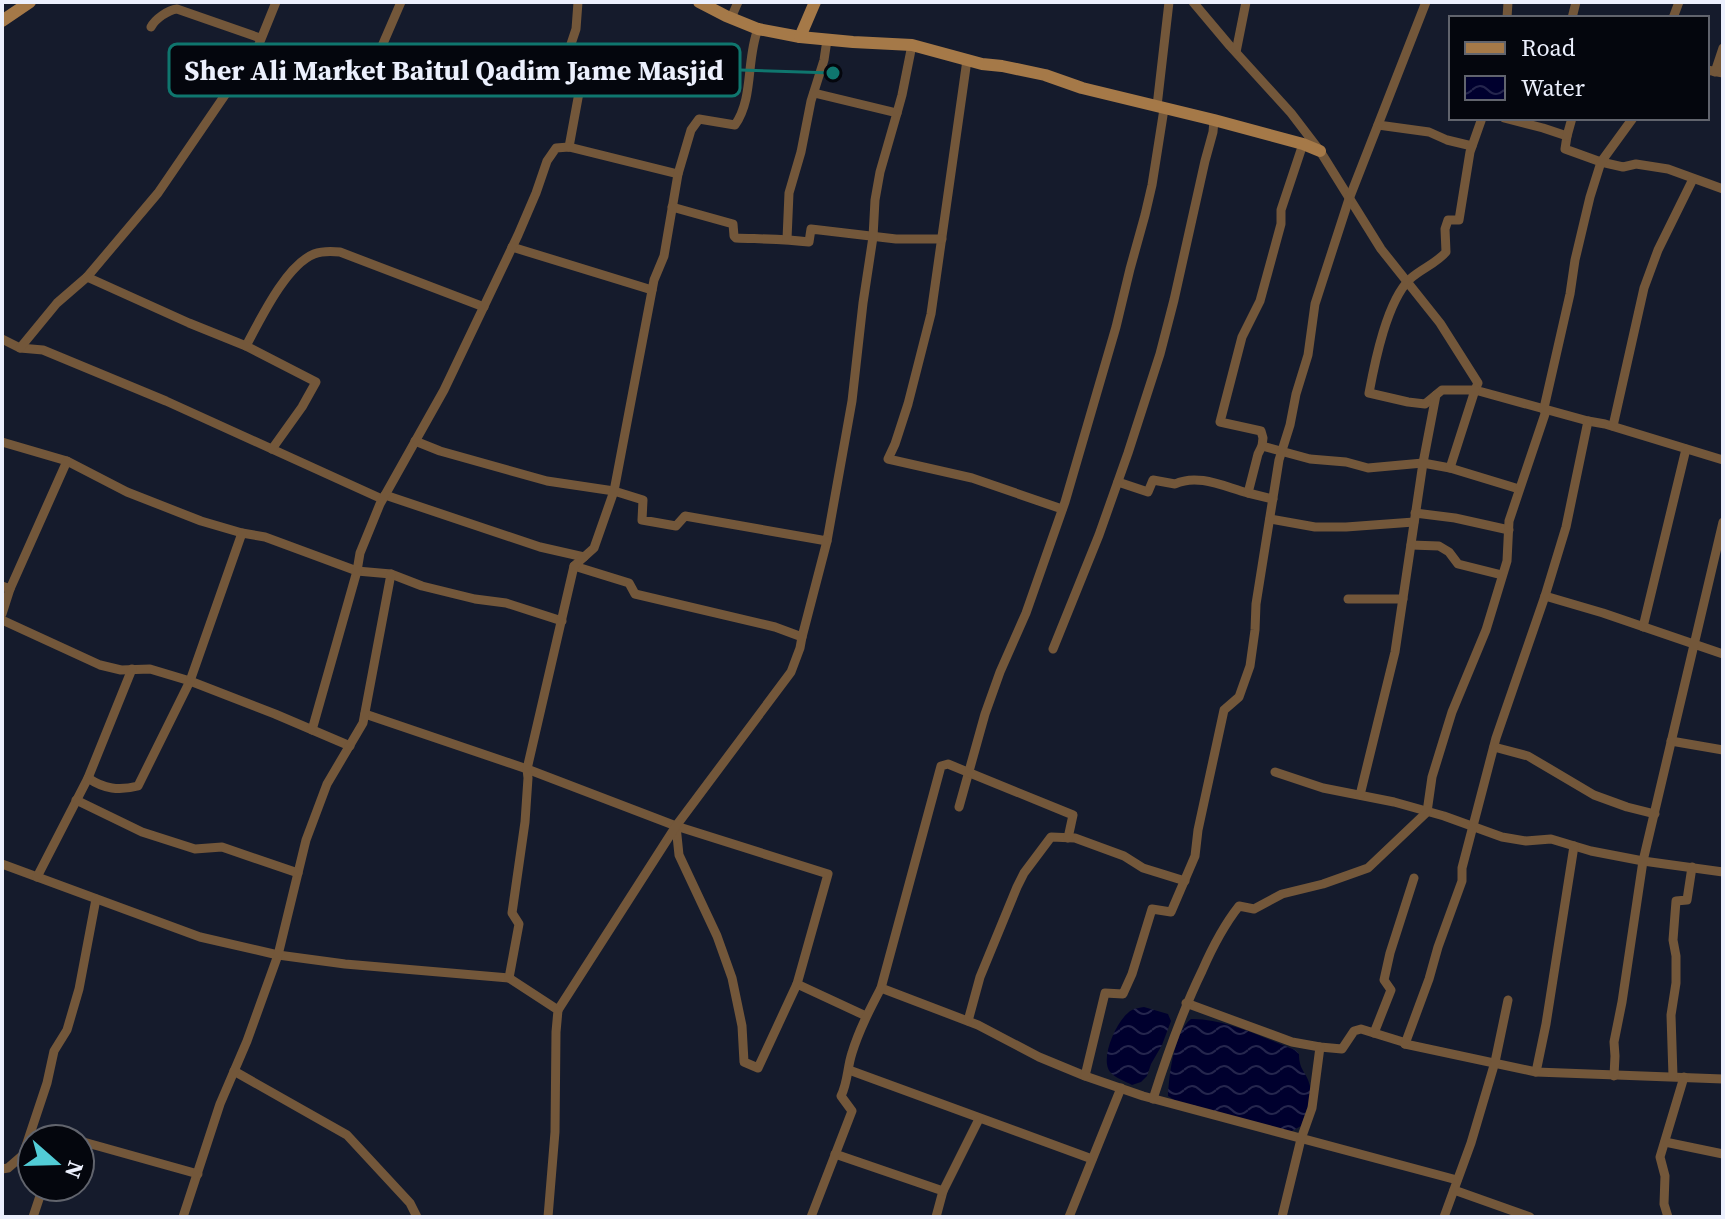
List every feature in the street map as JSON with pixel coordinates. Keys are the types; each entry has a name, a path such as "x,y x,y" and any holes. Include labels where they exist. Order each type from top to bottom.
{"street":[{"path":"2,21 30,2"},
{"path":"20,348 57,303 87,277 158,193 257,49 276,2"},
{"path":"251,56 363,90 401,2"},
{"path":"569,147 585,60 567,56 576,29 578,2"},
{"path":"699,2 758,29 827,40 912,45 967,60 1045,75 1082,88 1214,120 1320,151"},
{"path":"731,18 738,2"},
{"path":"800,37 815,2"},
{"path":"959,807 985,714 1026,613 1062,509 1116,327 1152,185 1169,2"},
{"path":"1193,2 1291,113 1320,151 1381,249 1440,323 1478,383 1450,468"},
{"path":"1236,52 1246,2"},
{"path":"1085,1076 1105,993 1123,994 1152,909 1171,912 1195,856 1224,710 1239,697 1250,666 1256,604 1281,452 1308,355 1315,304 1349,199 1426,2"},
{"path":"151,27 154,20 177,9 260,38"},
{"path":"509,978 519,924 512,913 525,822 527,769 574,566 594,548 614,491 654,280 664,256 678,174 691,130 699,119 735,125 742,115 753,42 758,29"},
{"path":"787,239 789,193 827,40"},
{"path":"548,1217 555,1132 558,1010 676,826 791,672 800,648 827,541 852,401 880,172 902,95 912,45"},
{"path":"1715,72 1723,48"},
{"path":"967,60 931,314 908,404 888,459 972,478 1062,509"},
{"path":"814,93 897,113"},
{"path":"1053,649 1099,535 1151,382 1174,300 1214,120"},
{"path":"1481,120 1472,146 1459,220 1448,220 1445,229 1446,252 1407,282 1395,300 1369,393 1425,404 1442,390 1475,390 1613,426 1723,460"},
{"path":"1512,120 1567,136"},
{"path":"1571,120 1565,149 1623,167 1636,164 1668,169 1723,189"},
{"path":"1153,1099 1186,1003 1211,950 1239,906 1254,909 1282,894 1368,868 1427,812 1432,777 1452,712 1486,630 1507,561 1509,521 1545,414 1590,197 1601,162 1632,120"},
{"path":"1378,125 1429,132 1472,146"},
{"path":"1248,493 1262,446 1261,431 1220,422 1242,337 1260,301 1281,224 1281,210 1303,144"},
{"path":"312,730 360,553 384,497 444,390 484,307 536,193 547,161 556,148 569,147 678,174"},
{"path":"1613,426 1644,288 1658,250 1693,179"},
{"path":"672,207 733,224 736,238 809,242 811,229 873,237 942,239"},
{"path":"512,247 652,290"},
{"path":"246,346 282,285 304,259 317,253 340,252 484,307"},
{"path":"87,277 246,346 316,382 272,449"},
{"path":"2,339 20,348 43,350 384,497 540,547 584,557"},
{"path":"1360,795 1395,652 1414,517 1436,395"},
{"path":"1405,1044 1462,881 1462,868 1494,747 1566,527 1588,421"},
{"path":"415,441 547,481 614,491 643,500 642,520 676,526 685,516 827,541"},
{"path":"2,442 67,461 127,492 201,521 265,537 357,571 391,574 422,586 506,603 562,621"},
{"path":"1262,446 1310,459 1346,462 1368,468 1423,463 1519,489"},
{"path":"1643,627 1686,449"},
{"path":"2,614 6,587 67,461"},
{"path":"1118,482 1148,492 1153,480 1175,484 1197,479 1273,499"},
{"path":"1270,519 1315,527 1346,527 1414,517 1455,518 1509,530"},
{"path":"1614,1076 1614,1042 1643,861 1723,522"},
{"path":"88,778 121,790 138,786 190,681 242,533"},
{"path":"1411,545 1439,546 1449,552 1458,564 1502,575"},
{"path":"574,566 629,583 635,594 775,627 802,637"},
{"path":"183,1217 220,1104 278,955 306,840 327,784 363,723 391,574"},
{"path":"1545,596 1723,654"},
{"path":"1348,599 1403,599"},
{"path":"2,620 100,665 121,670 150,669 190,681 350,746"},
{"path":"37,877 88,778 132,669"},
{"path":"365,714 527,769 676,826 828,874 797,984 758,1068 744,1062 742,1026 732,978 717,936 679,855 676,826"},
{"path":"1671,741 1723,750"},
{"path":"1494,747 1528,756 1594,795 1655,814"},
{"path":"811,1217 852,1111 841,1096 846,1086 851,1055 881,988 941,766 948,764 1073,815 1068,838"},
{"path":"1275,772 1323,788 1427,812 1502,837 1526,841 1551,839 1643,861 1723,872"},
{"path":"76,800 142,832 195,849 222,847 298,873"},
{"path":"968,1021 980,977 1017,887 1051,837 1075,838 1124,856 1143,868 1185,881"},
{"path":"1536,1072 1574,846"},
{"path":"2,864 200,937 278,955 345,964 509,978 558,1010"},
{"path":"1673,1076 1671,1015 1676,983 1673,940 1676,901 1687,900 1692,867"},
{"path":"1374,1033 1391,990 1384,980 1414,878"},
{"path":"2,1169 8,1168 23,1155 47,1083 54,1051 67,1030 79,989 96,899"},
{"path":"797,984 866,1016"},
{"path":"881,988 968,1021 1085,1076 1153,1099 1400,1164 1524,1216"},
{"path":"1444,1217 1471,1143 1495,1062 1508,1000"},
{"path":"1186,1003 1292,1042 1320,1047 1342,1049 1354,1031 1361,1029 1405,1044 1536,1072 1722,1076"},
{"path":"1282,1217 1312,1108 1320,1047"},
{"path":"849,1070 1092,1159"},
{"path":"234,1071 347,1135 410,1203 417,1217"},
{"path":"1668,1217 1664,1204 1665,1176 1660,1157 1684,1077"},
{"path":"1069,1217 1121,1088"},
{"path":"936,1217 943,1191 979,1119"},
{"path":"1665,1142 1723,1154"},
{"path":"96,1145 198,1174"},
{"path":"835,1154 943,1191"}],"water":[{"path":"1144,1007 1168,1014 1171,1021 1147,1076 1132,1085 1110,1072 1107,1066 1108,1048 1127,1014"},
{"path":"1191,1019 1230,1025 1295,1050 1310,1086 1301,1126 1290,1132 1176,1101 1168,1096 1177,1044"}],"place":[{"name":"Sher Ali Market Baitul Qadim Jame Masjid","path":"833,73"}]}
